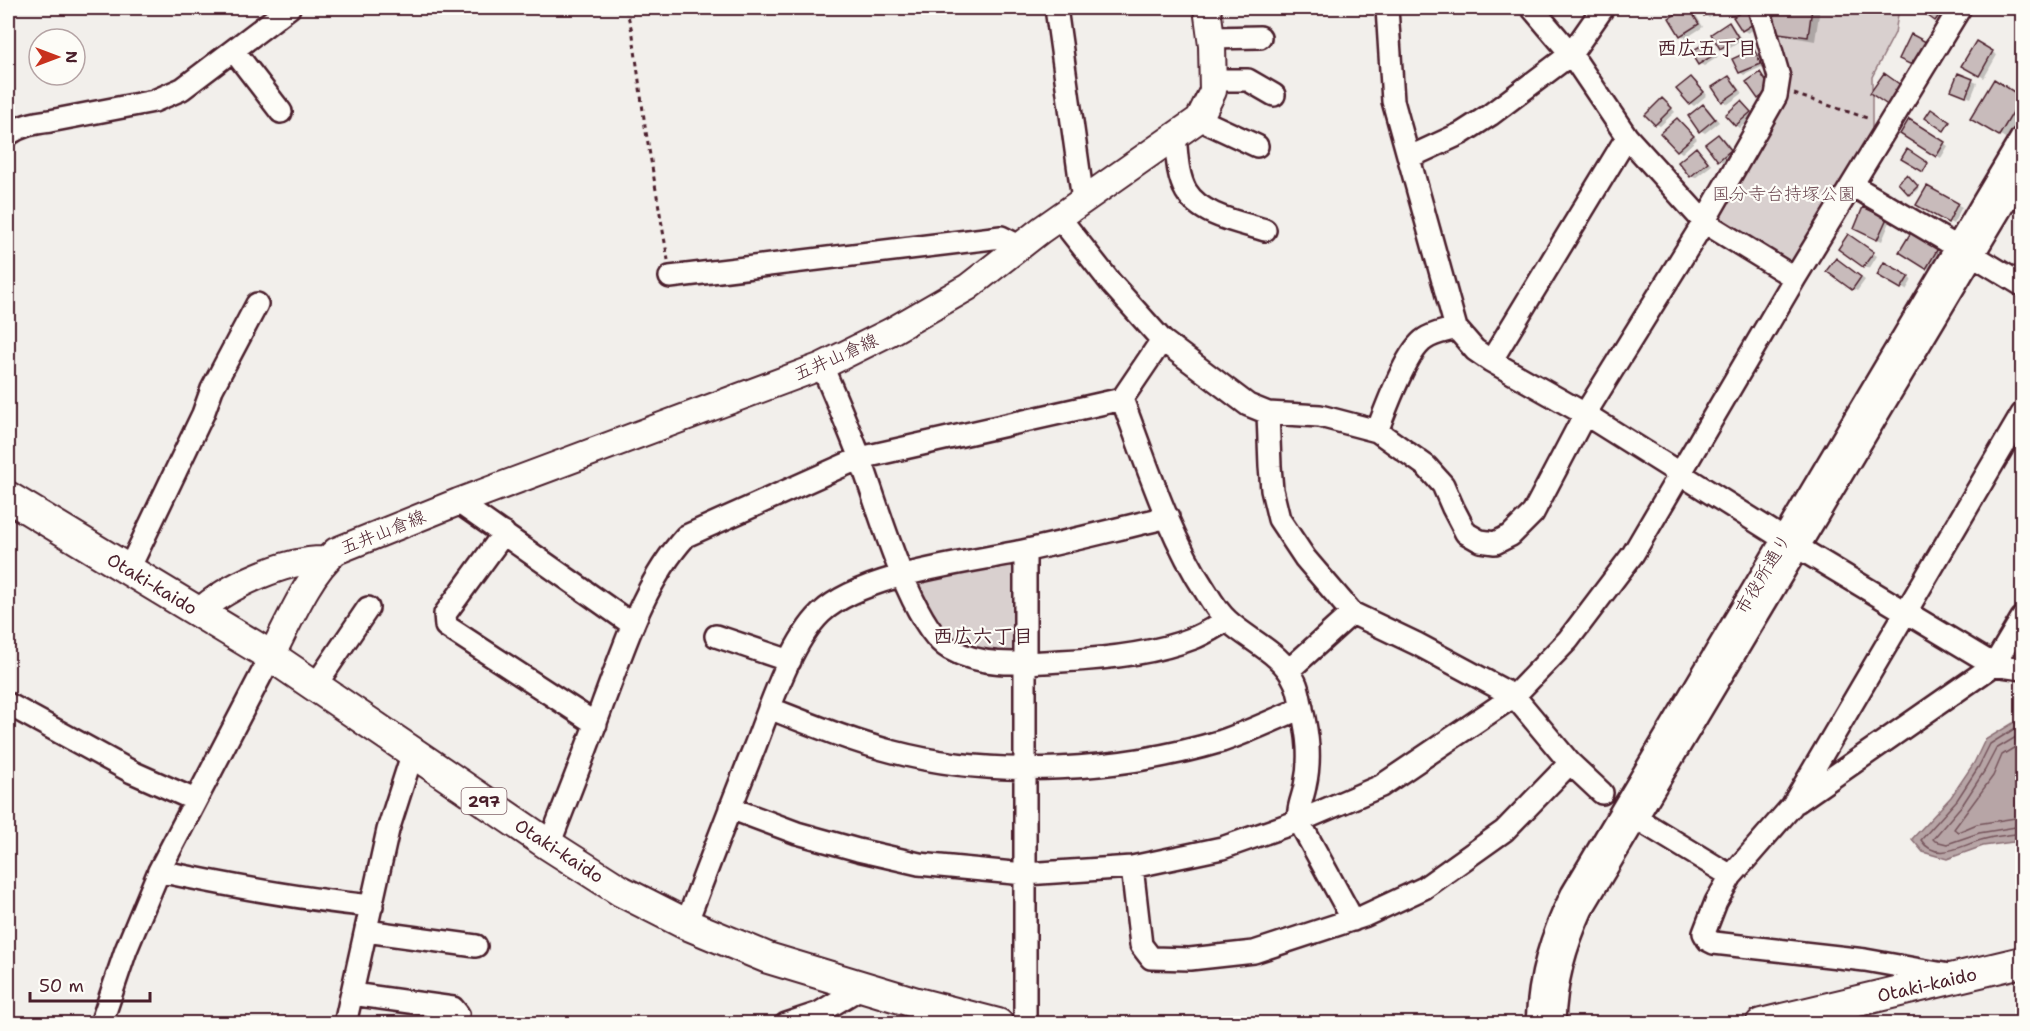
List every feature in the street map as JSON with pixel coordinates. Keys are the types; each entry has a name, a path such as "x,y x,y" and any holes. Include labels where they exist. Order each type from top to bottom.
{"highway":[{"name":"Otaki-kaido","path":"8,496 271,656 549,845 621,891 686,924 768,958 862,987 998,1023"},
{"name":"Otaki-kaido","path":"1761,1023 2022,962"}],"main road":[{"name":"五井山倉線","path":"271,656 325,560 336,551 458,502 822,366 890,332 968,287 1019,246 1199,119 1213,92 1211,38 1207,8"},
{"name":"五井山倉線","path":"199,612 219,595 259,577 299,561 325,560"}],"street":[{"path":"8,135 20,127 33,123 154,101 182,89 289,8"},
{"path":"1056,8 1083,200"},
{"path":"1387,8 1393,101 1456,328 1475,350 1491,362 1585,414 1994,665 2022,669"},
{"path":"1532,8 1571,54 1627,137 1704,222 1795,278"},
{"path":"1410,158 1462,133 1490,116 1571,54 1604,8"},
{"path":"1059,217 1112,284 1162,340 1248,405 1268,413 1320,416 1377,430 1426,466 1443,485 1466,533 1480,541 1495,543 1511,535 1533,513 1585,414 1704,222 1776,96 1779,76 1758,8"},
{"path":"730,808 807,836 919,864 1025,874 1132,867 1222,848 1299,821 1381,786 1514,696 1568,640 1626,564 1682,473 1795,278 1960,8"},
{"path":"1211,38 1260,37"},
{"path":"234,51 280,112"},
{"path":"1213,80 1248,80 1274,95"},
{"path":"1199,119 1257,146"},
{"path":"1175,136 1178,167 1186,192 1204,209 1265,230"},
{"path":"1491,362 1627,137"},
{"name":"市役所通り","path":"1554,1023 1557,980 1570,937 1582,909 1792,543 1965,251 2022,137"},
{"name":"市役所通り","path":"1965,251 2022,173"},
{"path":"1852,185 2022,285"},
{"path":"670,277 1001,237 1019,246"},
{"path":"128,571 198,425 212,389 257,304"},
{"path":"1377,430 1401,372 1413,353 1424,339 1456,328"},
{"path":"549,845 633,625 670,554 686,536 860,458 1122,399 1162,340"},
{"path":"822,366 860,458 902,576 924,622 947,648 986,662 1025,663 1080,660 1134,654 1191,639 1227,620"},
{"path":"1122,399 1168,517 1187,560 1206,592 1227,620 1268,650 1289,670 1296,684 1307,732 1309,759 1298,812 1299,821 1353,920"},
{"path":"1268,413 1269,466 1279,519 1305,558 1352,613 1417,644 1514,696 1570,763 1602,792"},
{"path":"1960,977 1865,960 1714,943 1708,940 1704,933 1716,902 1731,876 1792,806 2022,414"},
{"path":"458,502 633,625"},
{"path":"686,924 790,661 801,638 820,614 837,600 902,576 1025,551 1168,517"},
{"path":"504,533 445,614 447,626 596,724"},
{"name":"市役所通り","path":"1537,1023 1539,991 1545,961 1557,924 1572,894 1792,543"},
{"path":"1025,551 1025,1023"},
{"path":"315,686 368,608"},
{"path":"1289,670 1352,613"},
{"path":"1792,806 1994,665 2022,618"},
{"path":"716,636 790,661"},
{"path":"101,1023 126,950 159,871 271,656"},
{"path":"8,704 132,772 195,800"},
{"path":"770,708 844,737 896,752 958,764 1025,770 1150,759 1223,740 1302,708"},
{"path":"345,1023 388,830 413,752"},
{"path":"1132,867 1141,945 1151,958 1190,959 1254,952 1353,920 1424,888 1504,831 1570,763"},
{"path":"1636,818 1731,876"},
{"path":"159,871 262,892 372,906"},
{"path":"366,931 476,946"},
{"path":"786,1023 819,1013 862,987"},
{"path":"352,994 453,1008 458,1014 454,1023"}],"path":[{"path":"668,8 643,11 626,8 633,35 645,126 670,277"},
{"path":"1777,89 1889,126"}],"green space":[{"name":"国分寺台持塚公園","path":"1766,8 1899,8 1895,33 1872,77 1872,128 1878,131 1789,268 1714,217 1785,97"},
{"path":"1011,562 1016,568 1019,646 1012,655 962,646 933,622 916,593 918,582"}],"water":[{"path":"2013,723 2022,723 2022,839 1983,846 1947,859 1923,852 1912,839 1951,797 1974,763 1985,740"}],"building":[{"path":"1689,8 1699,24 1680,36 1669,18"},
{"path":"1698,8 1717,8 1704,16"},
{"path":"1748,8 1758,21 1742,31 1733,17"},
{"path":"1774,8 1812,8 1808,37 1771,32"},
{"path":"1917,8 1944,8 1935,21"},
{"path":"1729,22 1738,37 1720,49 1711,34"},
{"path":"1911,34 1928,43 1916,67 1899,59"},
{"path":"1976,41 1993,51 1979,76 1961,66"},
{"path":"1707,42 1715,54 1698,65 1690,52"},
{"path":"1754,49 1761,64 1739,73 1732,59"},
{"path":"1760,72 1771,89 1758,99 1746,82"},
{"path":"1884,73 1902,86 1889,106 1870,93"},
{"path":"1958,73 1973,79 1966,96 1951,90"},
{"path":"1729,76 1739,90 1722,102 1712,87"},
{"path":"1691,77 1704,92 1689,104 1676,89"},
{"path":"1994,79 2022,97 1999,136 1970,119"},
{"path":"1662,98 1672,108 1655,125 1645,115"},
{"path":"1741,101 1751,112 1735,126 1725,115"},
{"path":"1703,104 1715,119 1699,132 1688,116"},
{"path":"1931,109 1950,122 1944,131 1925,118"},
{"path":"1677,118 1694,136 1677,151 1660,133"},
{"path":"1909,119 1945,142 1936,157 1900,134"},
{"path":"1718,134 1731,150 1718,161 1705,144"},
{"path":"1696,147 1708,162 1690,177 1678,162"},
{"path":"1907,149 1928,163 1923,172 1901,159"},
{"path":"1907,174 1918,186 1909,195 1898,183"},
{"path":"1927,186 1958,203 1948,223 1916,205"},
{"path":"1863,207 1887,218 1877,240 1854,229"},
{"path":"1913,229 1940,245 1926,269 1899,252"},
{"path":"1848,234 1874,252 1863,267 1838,249"},
{"path":"2022,256 2022,272 2016,268"},
{"path":"1836,258 1861,277 1852,290 1826,271"},
{"path":"1884,262 1909,276 1901,289 1877,275"}],"district":[{"name":"西広五丁目","path":"1707,48"},
{"name":"西広六丁目","path":"983,636"}]}
